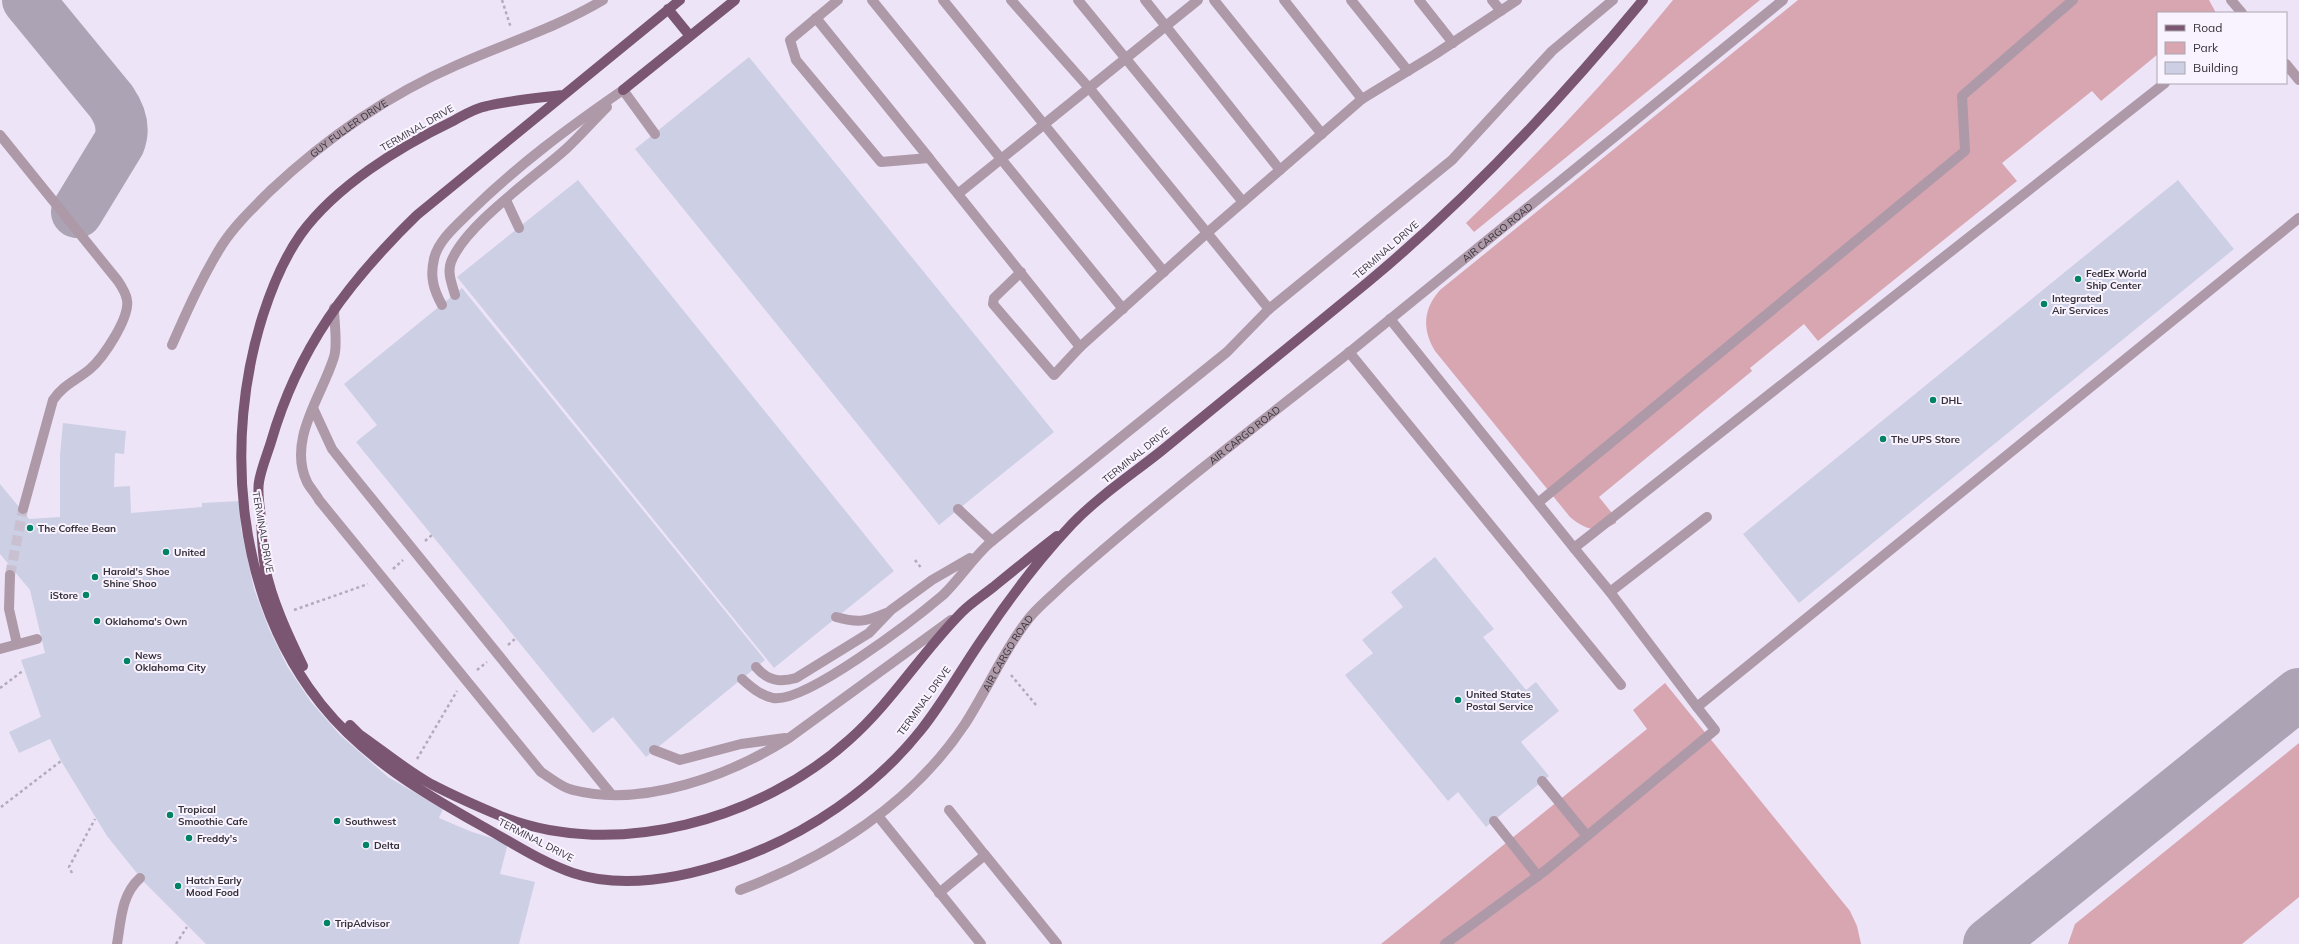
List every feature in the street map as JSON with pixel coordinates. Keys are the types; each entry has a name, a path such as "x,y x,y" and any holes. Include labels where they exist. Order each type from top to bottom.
{"main road":[{"path":"680,0 417,215 380,251 334,308 290,386 277,421 259,483 265,567 285,630 313,686 359,734 411,770 430,783 504,817 556,831 635,833 677,827 721,816 790,784 824,762 850,740 875,714 963,612 1074,522"},
{"path":"623,90 735,0"},
{"name":"TERMINAL DRIVE","path":"563,95 482,106 443,125 405,146 370,170 329,203 301,234 276,279 267,302 256,339 242,416 242,481 251,548 260,585 284,645 305,681 322,706 368,754 423,792 562,868 592,878 618,881 644,880 682,874 728,862 793,835 858,792 896,757 921,730 1016,591 1074,522 1372,278 1435,223 1527,134 1600,53 1644,0"},
{"path":"668,9 690,36"}],"street":[{"name":"GUY FULLER DRIVE","path":"172,345 192,299 222,244 251,209 291,171 326,144 404,91 456,65 575,16 603,0"},
{"path":"838,0 790,40 796,60 881,162 929,158"},
{"path":"872,0 1123,309"},
{"path":"943,0 1164,272"},
{"path":"1011,0 1090,89 1269,309"},
{"path":"1078,0 1243,202"},
{"path":"1144,0 1280,170"},
{"path":"959,193 1090,89 1198,0"},
{"path":"1214,0 1322,134"},
{"path":"1284,0 1362,99"},
{"path":"1350,0 1408,71"},
{"path":"1420,0 1453,43"},
{"path":"1492,0 1501,11"},
{"path":"1021,272 994,298 993,304 1054,375 1080,347 1207,233 1362,99 1453,43 1517,0"},
{"path":"742,679 752,688 774,698 791,696 812,688 896,631 944,594 976,555 992,541 1227,352 1269,309 1452,160 1552,51 1613,0"},
{"name":"AIR CARGO ROAD","path":"740,890 781,875 850,836 878,816 918,780 942,755 965,723 1030,618 1057,591 1210,462 1390,319 1783,0"},
{"path":"1539,502 1965,151 1962,96 2072,0"},
{"path":"2231,0 2241,12"},
{"path":"816,18 959,193 1080,347"},
{"path":"2287,65 2299,80"},
{"path":"1574,548 2164,84"},
{"path":"623,90 655,134"},
{"path":"455,294 449,272 455,255 484,220 567,148 623,90"},
{"path":"442,305 433,290 432,277 434,257 449,232 502,181 550,142 623,90"},
{"path":"0,135 118,281 127,300 127,311 100,359 89,370 59,391 53,400 23,509"},
{"path":"506,200 519,228"},
{"path":"1697,707 2299,218"},
{"path":"334,308 334,355 313,408 300,449 302,466 307,482 382,577 541,772 572,790 611,794 648,792 689,784 764,754 789,738 963,612"},
{"path":"1390,319 1539,502 1610,592 1715,730 1538,876 1445,944"},
{"path":"1349,352 1621,685"},
{"path":"313,408 332,449 611,794"},
{"path":"958,509 992,541"},
{"path":"1610,592 1707,517"},
{"path":"836,617 852,622 866,622 891,610 932,580 976,555"},
{"path":"10,575 10,609 17,644"},
{"path":"756,667 764,677 787,681 796,678 869,634 891,610"},
{"path":"0,649 37,638"},
{"path":"654,750 680,760 741,744 789,738"},
{"path":"1542,781 1587,836"},
{"path":"949,810 1057,944"},
{"path":"878,816 981,944"},
{"path":"1494,821 1538,876"},
{"path":"939,893 986,855"},
{"path":"117,944 124,903 130,889 140,878"}],"path":[{"path":"502,0 515,42"},
{"path":"280,615 361,588 382,577 432,535"},
{"path":"0,688 24,670"},
{"path":"1011,675 1036,705"},
{"path":"411,770 446,708"},
{"path":"1,807 61,762"},
{"path":"72,873 69,867 95,819"},
{"path":"176,944 187,927"}],"green space":[{"path":"1673,0 1760,0 1474,232 1466,223 1521,169 1599,87"},
{"path":"1798,0 2209,0 2215,12 2157,12 2157,55 2101,101 2092,91 2002,163 2017,181 1818,341 1804,324 1750,368 1752,371 1599,497 1616,518 1616,523 1604,529 1587,528 1570,517 1435,351 1428,335 1426,320 1430,305 1440,290"},
{"path":"1665,683 1850,911 1857,926 1861,944 1381,944 1647,729 1633,710"},
{"path":"2299,743 2299,897 2242,944 2068,944 2075,924"}],"building":[{"path":"749,57 1054,432 939,525 635,149"},
{"path":"578,180 894,571 774,668 457,277"},
{"path":"2178,180 2234,249 1799,603 1743,534"},
{"path":"462,288 765,660 646,757 613,717 593,733 356,442 377,425 344,384"},
{"path":"63,423 126,431 124,454 115,453 114,487 130,486 131,513 202,507 202,503 240,501 241,529 254,589 269,629 287,666 311,702 340,735 388,777 443,809 439,818 472,832 508,843 500,874 535,882 519,944 206,944 144,882 107,836 61,761 50,739 19,753 9,732 41,717 21,660 45,653 30,590 0,554 0,484 29,519 60,517 60,455"},
{"name":"United States Postal Service","path":"1435,557 1494,629 1483,637 1526,690 1536,682 1559,711 1521,742 1549,776 1486,827 1458,792 1448,801 1345,675 1373,653 1362,640 1403,607 1391,592"}],"taxiway":[{"path":"28,0 111,101 121,121 122,132 119,143 77,212"},
{"path":"1989,944 2299,694"}],"tunnel":[{"path":"10,575 23,509"}],"place":[{"name":"FedEx World Ship Center","path":"2078,279"},
{"name":"Integrated Air Services","path":"2044,304"},
{"name":"DHL","path":"1933,400"},
{"name":"The UPS Store","path":"1883,439"},
{"name":"The Coffee Bean","path":"30,528"},
{"name":"United","path":"166,552"},
{"name":"Harold's Shoe Shine Shoo","path":"95,577"},
{"name":"iStore","path":"86,595"},
{"name":"Oklahoma's Own","path":"97,621"},
{"name":"News Oklahoma City","path":"127,661"},
{"name":"United States Postal Service","path":"1458,700"},
{"name":"Tropical Smoothie Cafe","path":"170,815"},
{"name":"Southwest","path":"337,821"},
{"name":"Freddy's","path":"189,838"},
{"name":"Delta","path":"366,845"},
{"name":"Hatch Early Mood Food","path":"178,886"},
{"name":"TripAdvisor","path":"327,923"}]}
